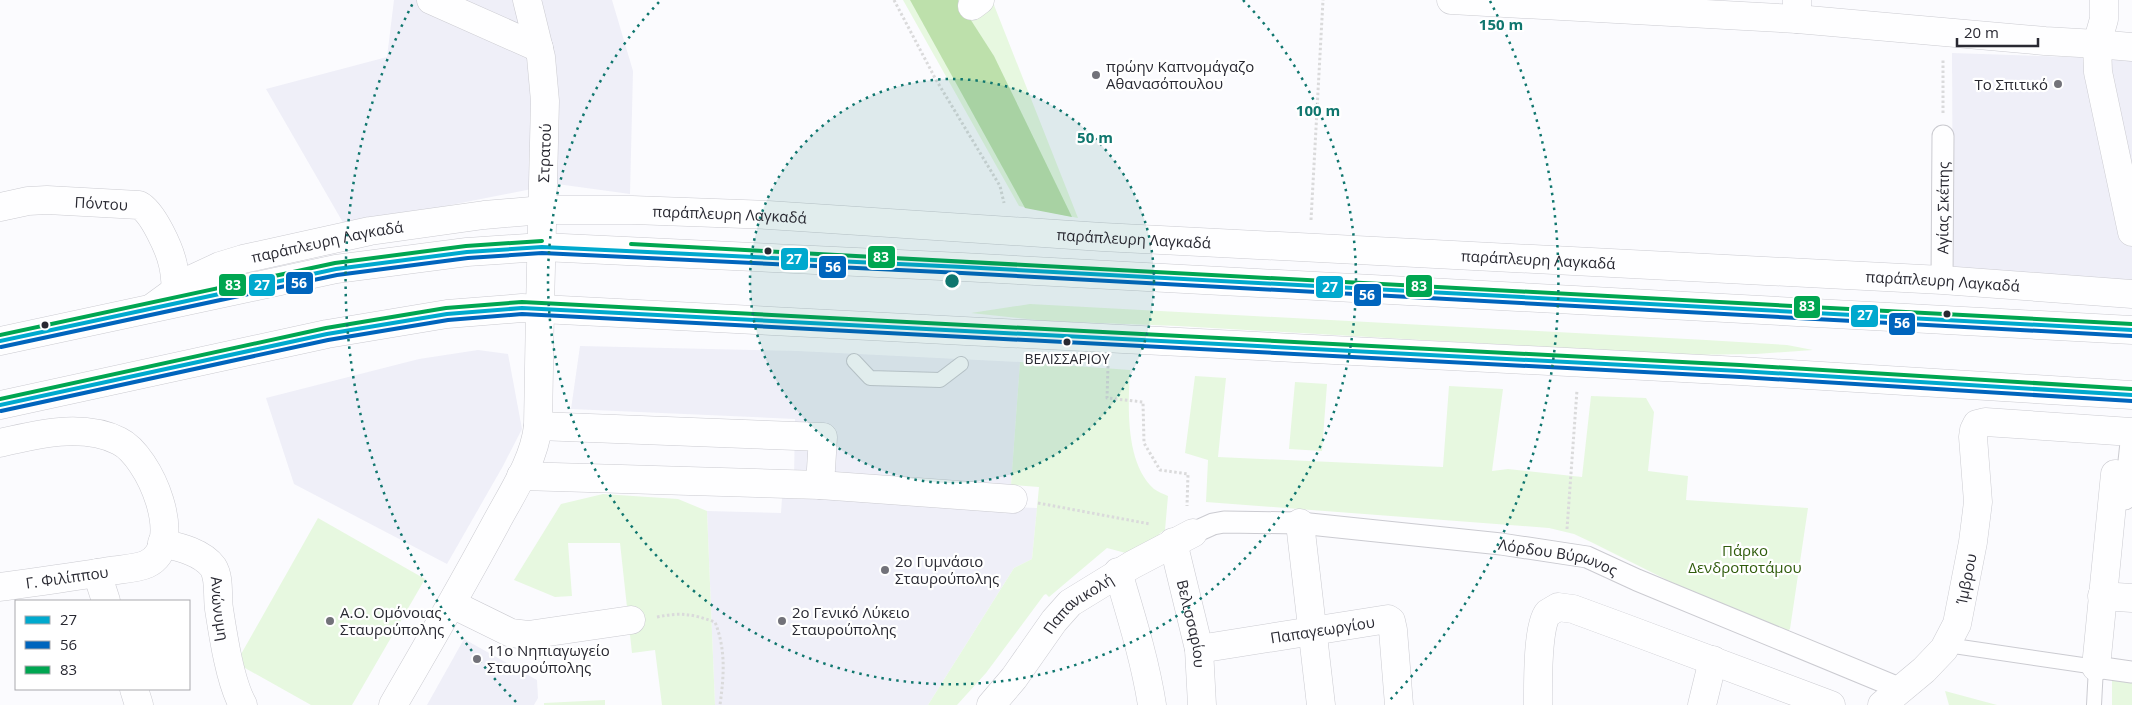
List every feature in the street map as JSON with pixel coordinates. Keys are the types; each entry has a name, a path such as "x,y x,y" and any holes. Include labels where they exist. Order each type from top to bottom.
{"main road":[{"path":"431,0 539,48"},
{"name":"Στρατού","path":"393,705 452,604 521,476 536,442 538,426 545,101 539,48 527,0"},
{"path":"1451,0 1797,10 1942,32 2132,47"},
{"path":"2104,0 2104,19 2097,44 2102,94 2126,178 2132,232"},
{"name":"Πόντου","path":"0,207 28,200 128,203 143,207 152,218 171,258 176,288"},
{"name":"παράπλευρη Λαγκαδά","path":"153,307 176,288 205,272 244,259 370,231 484,215 543,210 632,210 768,215 1309,248 1942,280 2132,294"},
{"path":"0,341 336,269 467,252 542,247 962,266 2132,330"},
{"path":"0,405 327,334 446,314 540,308 1579,362 2132,395"},
{"name":"Ίμβρου","path":"1892,697 1947,645 1959,613 1975,532 1978,488 1973,437 1977,424 1985,422 2054,425 2132,433"},
{"path":"538,426 823,437 820,485"},
{"path":"0,443 51,433 84,432 102,434 125,444 140,458 158,493 163,516 162,543"},
{"path":"2102,668 2116,597 2115,474"},
{"path":"521,476 820,485 1013,499"},
{"path":"1300,523 1321,705"},
{"name":"Παπανικολή","path":"991,705 1014,678 1062,611 1070,603 1118,572 1183,537"},
{"name":"Βελισσαρίου","path":"1183,537 1199,649 1202,705"},
{"name":"Γ. Φιλίππου","path":"0,587 147,564 157,555 162,543"},
{"name":"Ανώνυμη","path":"162,543 197,554 206,559 213,568 221,621 236,691 243,705"},
{"path":"1118,572 1152,705"},
{"path":"97,573 106,600"},
{"path":"452,604 511,633 528,635 631,620"},
{"path":"1538,705 1540,646 1544,622 1547,614 1558,607 1573,609 1831,705"},
{"name":"Παπαγεωργίου","path":"1199,649 1313,630 1391,620 1399,705"},
{"path":"1702,705 1712,660"},
{"path":"134,690 139,705"}],"street":[{"name":"Αγίας Σκέπης","path":"1942,280 1943,136"},
{"path":"2116,597 2132,433"},
{"name":"Λόρδου Βύρωνος","path":"1183,537 1213,524 1224,522 1300,523 1501,544 1587,557 1892,697"},
{"path":"2102,668 2132,672"}],"lane":[{"path":"854,361 870,378 940,380 960,364"},
{"path":"1947,645 2102,668 2094,705"}],"path":[{"path":"894,0 935,78 1000,186 1011,231"},
{"path":"1309,248 1322,0"},
{"path":"1942,32 1943,136"},
{"path":"1013,499 1082,510 1183,537 1187,512 1188,474 1160,470 1144,443 1143,402 1107,398 1109,338"},
{"path":"1565,554 1579,362"},
{"path":"631,620 675,613 692,614 715,622 722,639 725,666 720,705"}],"shaded area":[{"path":"394,0 612,0 633,71 630,194 557,184 345,226 266,89 387,57"},
{"path":"910,0 958,0 994,56 1072,217 1025,208"},
{"path":"1952,53 2132,59 2132,281 1953,269"},
{"path":"580,346 797,351 1020,362 1011,485 794,478 795,419 571,409"},
{"path":"478,350 508,354 522,429 447,564 294,484 266,398 419,359"},
{"path":"782,498 1037,508 1032,559 1014,568 928,705 715,705 707,511 781,513"},
{"name":"11ο Νηπιαγωγείο Σταυρούπολης","path":"464,639 537,680 538,698 534,705 427,705"}],"green space":[{"path":"903,0 992,0 1078,218 1019,206"},
{"path":"1030,304 1706,340 1787,345 1813,350 1756,354 1683,355 1178,326 1045,321 971,313"},
{"path":"1020,362 1130,370 1129,417 1133,449 1145,478 1154,489 1168,496 1165,530 1159,534 1163,543 1137,556 1107,548 1049,597 1046,594 1044,595 986,673 957,705 928,705 1014,568 1032,559 1039,487 1011,485"},
{"name":"Πάρκο Δενδροποτάμου","path":"1195,376 1226,378 1218,457 1443,467 1449,386 1503,389 1492,471 1508,469 1582,477 1591,396 1646,398 1654,412 1648,471 1688,476 1686,500 1808,508 1790,629 1783,635 1745,619 1574,534 1549,528 1206,502 1208,460 1185,453"},
{"path":"1295,382 1327,384 1322,451 1289,449"},
{"path":"603,494 678,499 707,511 715,705 662,705 655,650 632,653 620,543 568,543 572,596 555,597 514,580 561,504"},
{"name":"Α.Ο. Ομόνοιας Σταυρούπολης","path":"318,518 425,579 352,705 311,705 236,663"},
{"path":"2112,680 2132,683 2132,705 2112,705"},
{"path":"1945,691 1997,705 1949,705"},
{"path":"605,700 605,705 544,705 544,703"}],"transit line":[{"name":"83","path":"0,335 335,263 466,246 542,241"},
{"name":"83","path":"631,244 2132,324"},
{"name":"27","path":"0,341 336,269 467,252 542,247 962,267 2132,330"},
{"name":"56","path":"1,347 337,275 468,258 542,253 962,273 2132,336"},
{"name":"83","path":"0,399 326,328 446,308 522,302 1740,365 2132,389"},
{"name":"27","path":"0,405 327,334 447,314 522,308 1740,371 2132,395"},
{"name":"56","path":"1,411 328,340 448,320 522,314 1740,377 2132,401"}],"place":[{"name":"πρώην Καπνομάγαζο Αθανασόπουλου","path":"1096,75"},
{"name":"Το Σπιτικό","path":"2058,84"},
{"name":"ΒΕΛΙΣΣΑΡΙΟΥ","path":"1067,342"},
{"name":"2ο Γυμνάσιο Σταυρούπολης","path":"885,570"},
{"name":"Α.Ο. Ομόνοιας Σταυρούπολης","path":"330,621"},
{"name":"2ο Γενικό Λύκειο Σταυρούπολης","path":"782,621"},
{"name":"11ο Νηπιαγωγείο Σταυρούπολης","path":"477,659"}]}
